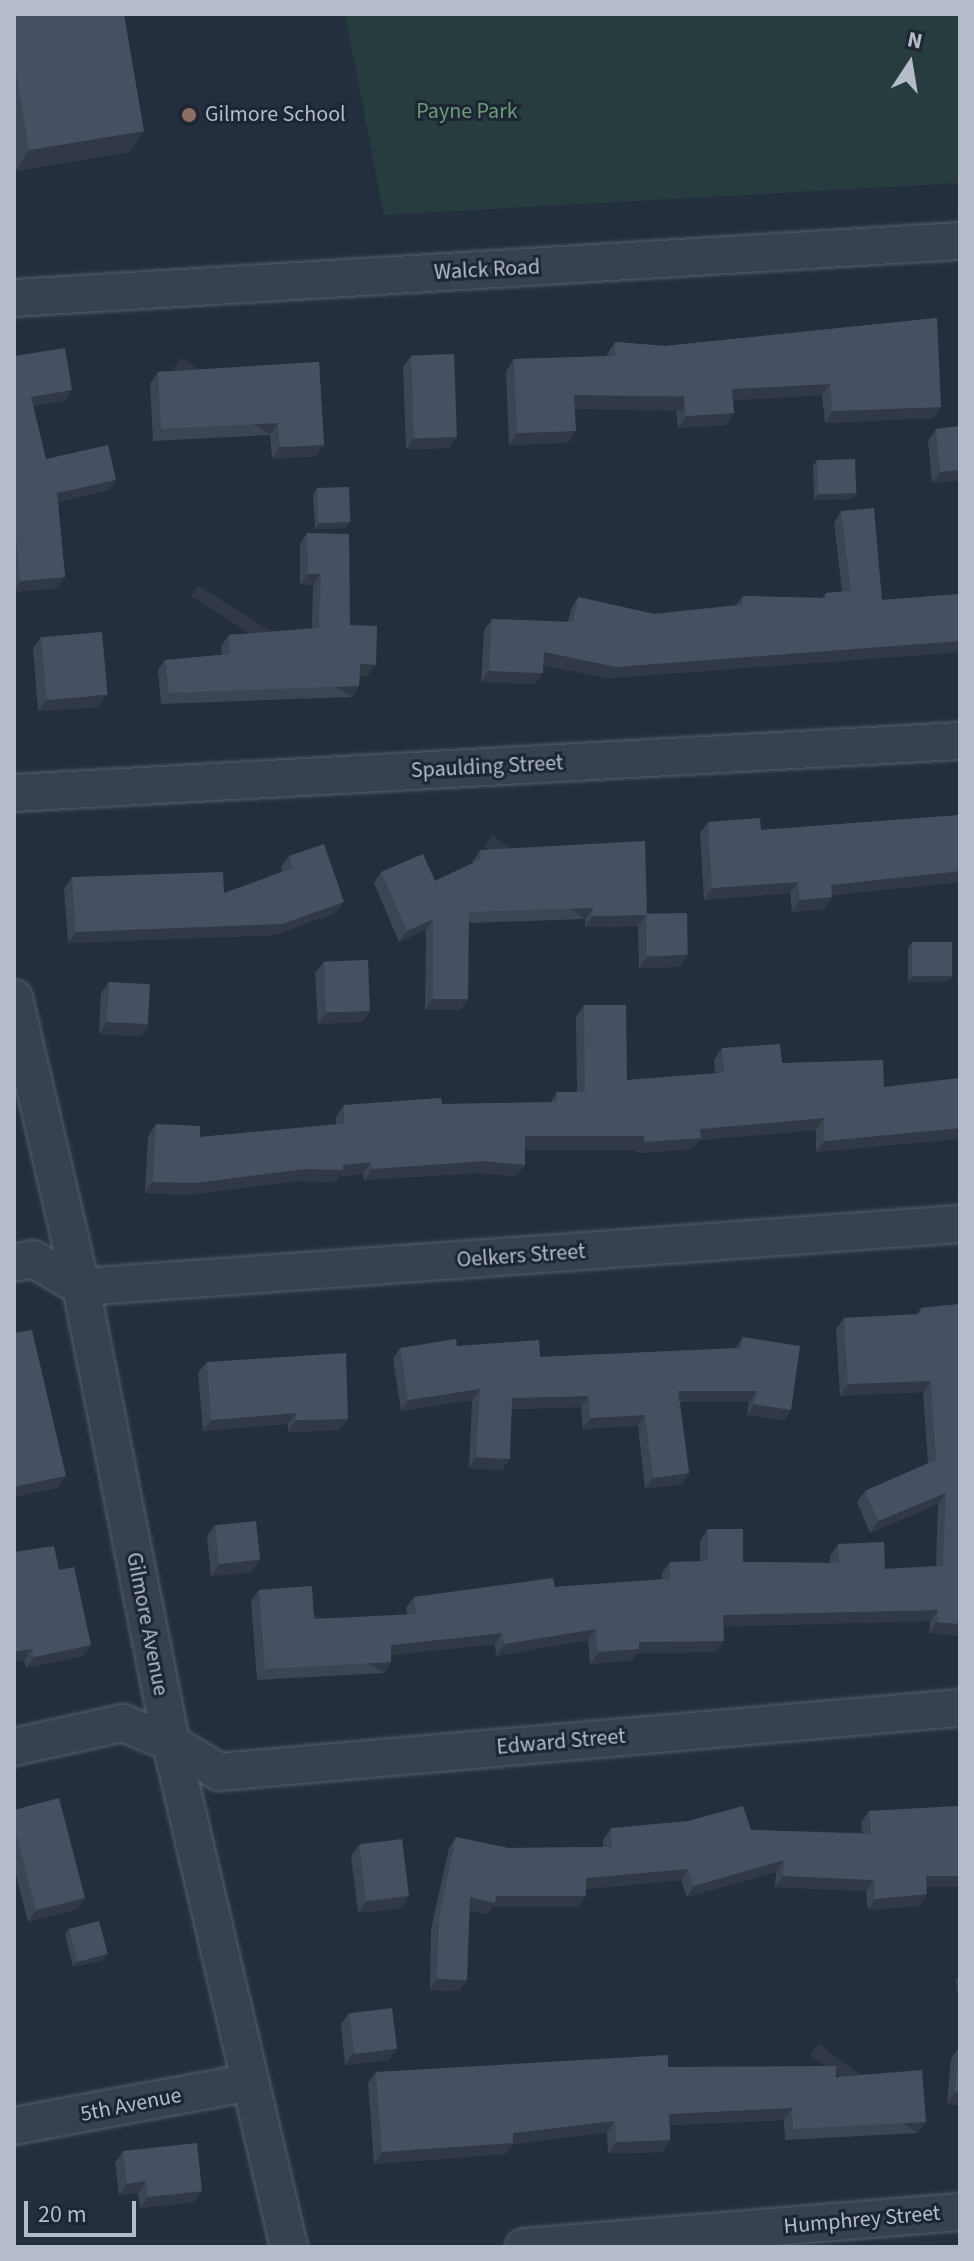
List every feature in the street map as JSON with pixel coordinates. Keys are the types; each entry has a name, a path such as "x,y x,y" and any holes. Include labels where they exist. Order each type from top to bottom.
{"street":[{"name":"Walck Road","path":"14,298 960,241"},
{"name":"Spaulding Street","path":"14,793 960,741"},
{"name":"Gilmore Avenue","path":"14,998 81,1287 171,1743 247,2083 289,2247"},
{"name":"Oelkers Street","path":"81,1287 960,1224"},
{"path":"14,1263 33,1259 81,1287"},
{"name":"Edward Street","path":"14,1747 123,1723 171,1743 219,1772 960,1708"},
{"name":"5th Avenue","path":"14,2126 247,2083"},
{"name":"Humphrey Street","path":"524,2247 960,2212"}],"green space":[{"name":"Payne Park","path":"345,14 960,14 960,183 384,215"}],"building":[{"path":"14,14 124,14 144,131 29,150 14,60"},
{"path":"937,318 941,407 833,411 830,384 732,389 734,413 686,416 684,396 574,395 576,431 517,433 514,359 615,356 615,342 665,346"},
{"path":"65,348 72,390 31,397 46,459 108,445 116,480 57,493 65,577 20,581 14,513 14,356"},
{"path":"454,354 457,437 414,438 411,356"},
{"path":"319,362 324,445 280,447 278,423 161,429 158,372"},
{"path":"960,426 960,470 940,472 936,429"},
{"path":"855,459 856,493 818,494 817,460"},
{"path":"349,487 350,522 318,523 317,488"},
{"path":"874,508 882,600 960,594 960,641 616,667 544,652 543,673 489,671 492,619 573,622 578,597 654,614 742,605 743,596 826,598 826,593 851,591 841,511"},
{"path":"307,533 349,534 350,625 377,626 376,665 360,664 359,686 169,693 165,660 230,654 229,635 319,628 321,574 308,574"},
{"path":"102,632 107,695 47,700 41,637"},
{"path":"960,815 960,871 831,885 832,897 800,900 798,882 712,888 708,822 760,818 761,830"},
{"path":"645,841 647,915 593,916 593,908 469,912 468,999 433,999 433,919 407,931 381,872 423,854 435,881 481,859 480,850"},
{"path":"324,844 344,902 282,924 76,932 72,877 223,872 224,893 293,868 289,856"},
{"path":"687,913 688,955 647,956 646,914"},
{"path":"912,942 952,942 952,976 912,976"},
{"path":"368,960 370,1011 326,1013 324,962"},
{"path":"109,982 150,984 148,1024 107,1022"},
{"path":"584,1005 626,1005 627,1080 724,1073 722,1048 780,1044 782,1063 883,1060 884,1087 959,1078 960,1128 824,1141 824,1118 700,1129 701,1138 645,1142 644,1136 525,1136 525,1165 484,1161 372,1169 371,1162 343,1165 343,1170 304,1169 195,1183 153,1182 156,1124 200,1126 200,1137 344,1124 344,1105 441,1098 442,1104 557,1102 557,1092 585,1092"},
{"path":"960,1304 960,1624 937,1622 938,1610 723,1615 724,1641 639,1642 639,1649 598,1652 596,1629 504,1644 502,1633 391,1645 391,1662 265,1669 259,1590 312,1586 314,1619 416,1614 414,1597 553,1578 555,1587 670,1579 670,1562 708,1561 708,1529 743,1529 743,1562 839,1563 838,1544 884,1542 885,1569 943,1566 946,1493 878,1521 865,1491 936,1460 931,1381 848,1384 844,1318 922,1314 921,1308"},
{"path":"32,1330 66,1476 14,1487 14,1333"},
{"path":"743,1337 800,1346 791,1410 754,1404 757,1391 678,1391 689,1473 653,1478 645,1415 590,1418 589,1396 512,1398 510,1459 476,1457 480,1389 408,1400 400,1348 456,1339 457,1346 539,1340 540,1357 741,1348"},
{"path":"346,1353 348,1419 296,1420 296,1413 211,1420 207,1362"},
{"path":"256,1521 260,1560 219,1564 215,1525"},
{"path":"54,1546 59,1570 74,1567 91,1645 34,1657 32,1649 14,1652 14,1552"},
{"path":"59,1798 85,1898 36,1910 14,1825 14,1810"},
{"path":"743,1806 751,1830 871,1834 869,1811 960,1806 960,1876 926,1876 927,1894 875,1899 874,1880 783,1876 784,1860 694,1886 688,1869 586,1878 586,1896 496,1896 495,1903 470,1897 467,1980 437,1979 439,1918 456,1837 508,1848 612,1847 611,1828 688,1821"},
{"path":"402,1839 409,1896 366,1901 359,1844"},
{"path":"99,1921 108,1954 78,1962 69,1929"},
{"path":"392,2008 397,2049 354,2054 349,2013"},
{"path":"960,2047 960,2093 955,2092"},
{"path":"668,2055 668,2067 836,2066 836,2077 922,2070 926,2122 793,2129 792,2108 669,2114 670,2140 616,2142 615,2121 513,2133 513,2143 382,2152 376,2072"},
{"path":"197,2143 202,2191 148,2197 146,2181 127,2184 123,2151"}],"place":[{"name":"Gilmore School","path":"189,115"}]}
